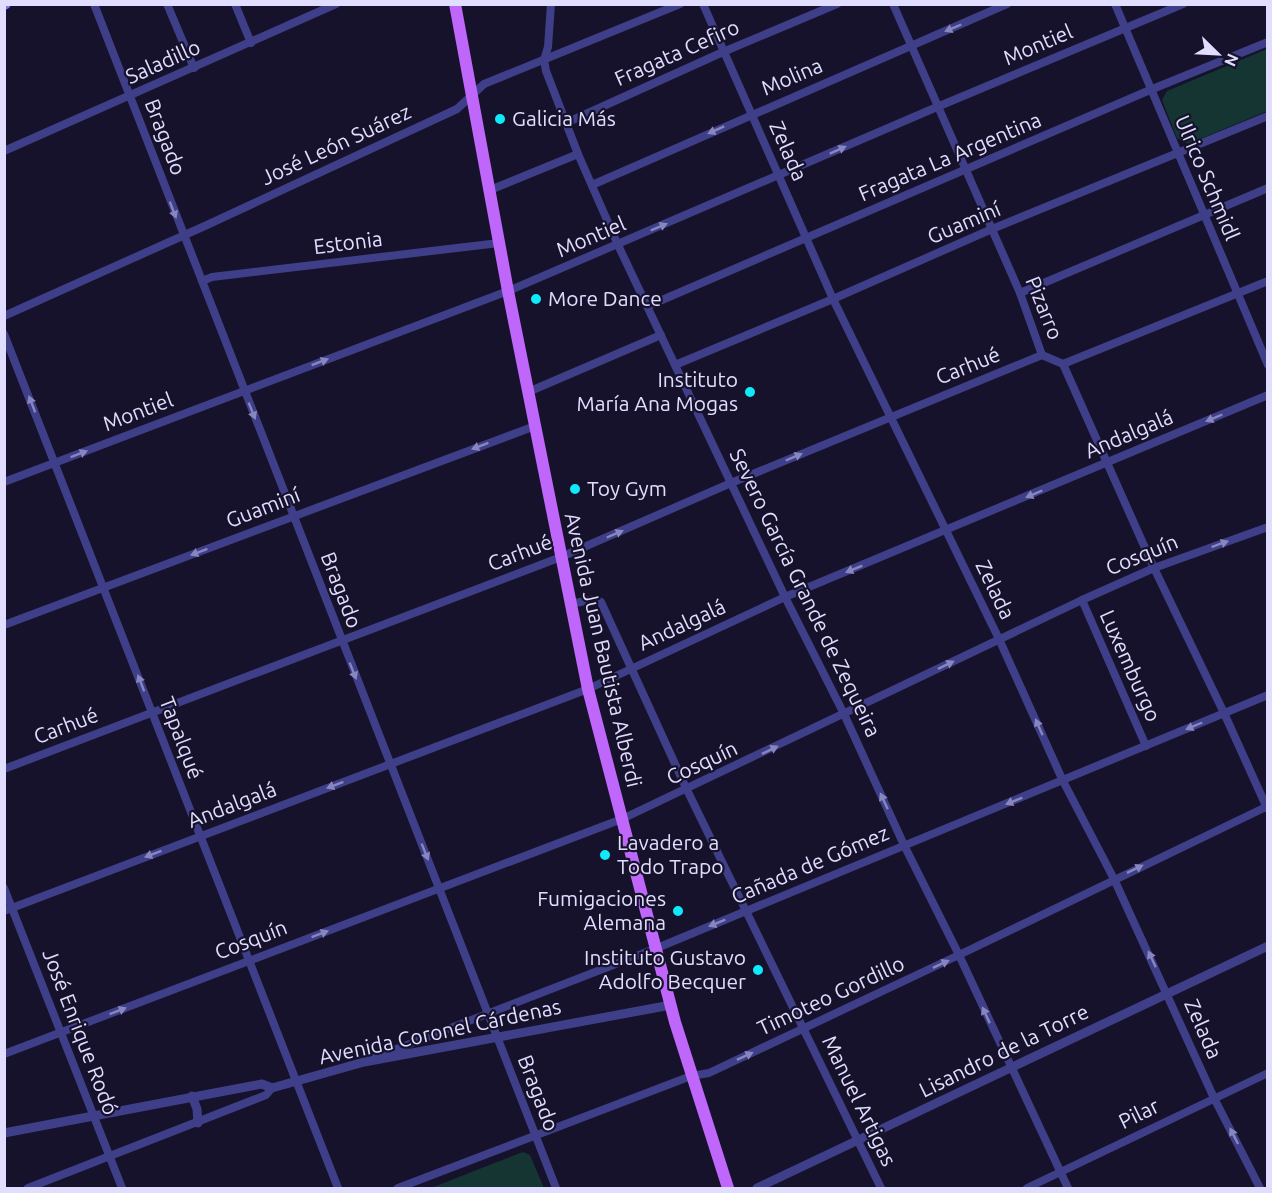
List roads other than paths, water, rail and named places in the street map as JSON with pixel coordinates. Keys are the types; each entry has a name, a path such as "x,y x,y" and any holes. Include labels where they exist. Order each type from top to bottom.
{"main road":[{"name":"Avenida Juan Bautista Alberdi","path":"455,4 508,291 588,689 691,1076 729,1188"}],"street":[{"name":"Bragado","path":"94,4 556,1188"},
{"path":"167,4 194,68"},
{"path":"235,4 251,43"},
{"name":"Saladillo","path":"4,151 336,4"},
{"name":"Severo García Grande de Zequeira","path":"551,4 548,47 544,60 546,71 578,154 618,245 785,597 844,714 1068,1188"},
{"name":"José León Suárez","path":"4,315 457,109 484,84 680,4"},
{"name":"Zelada","path":"703,4 833,299 999,639 1063,781 1114,879 1214,1098 1260,1188"},
{"name":"Fragata Cefiro","path":"566,123 723,52 837,4"},
{"name":"Pizarro","path":"893,4 1020,293 1042,355 1063,364 1154,568 1267,807"},
{"name":"Molina","path":"592,185 1007,4"},
{"name":"Ulrico Schmidl","path":"1115,4 1268,365"},
{"name":"Montiel","path":"4,483 508,291 1183,4"},
{"name":"Fragata La Argentina","path":"648,306 1150,90 1268,42"},
{"name":"Guaminí","path":"675,365 992,229 1268,116"},
{"path":"490,190 578,154"},
{"path":"1020,293 1268,188"},
{"name":"Estonia","path":"202,281 500,243"},
{"path":"1063,364 1268,281"},
{"name":"Tapalqué","path":"4,334 338,1188"},
{"path":"528,392 661,335"},
{"name":"Carhué","path":"4,769 561,557 731,483 1042,355"},
{"name":"Andalgalá","path":"8,909 588,689 785,597 1268,395"},
{"name":"Guaminí","path":"4,626 535,426"},
{"name":"Cosquín","path":"4,1054 622,819 1082,600 1154,568 1268,527"},
{"name":"Manuel Artigas","path":"571,604 594,599 601,602 687,790 881,1188"},
{"name":"Luxemburgo","path":"1082,600 1146,746"},
{"name":"Cañada de Gómez","path":"364,1062 657,948 1268,695"},
{"name":"Timoteo Gordillo","path":"398,1188 691,1076 709,1073 959,956 1114,879 1267,807"},
{"name":"José Enrique Rodó","path":"4,888 8,909 61,1033 122,1188"},
{"name":"Lisandro de la Torre","path":"757,1188 1268,946"},
{"name":"Avenida Coronel Cárdenas","path":"4,1133 262,1084 272,1088 364,1062 671,1005"},
{"name":"Pilar","path":"1027,1188 1268,1073"},
{"path":"28,1188 198,1123 266,1095 272,1088"},
{"path":"192,1096 197,1110 198,1123"}],"place":[{"name":"Galicia Más","path":"500,119"},
{"name":"More Dance","path":"536,299"},
{"name":"Instituto María Ana Mogas","path":"750,392"},
{"name":"Toy Gym","path":"575,489"},
{"name":"Lavadero a Todo Trapo","path":"605,855"},
{"name":"Fumigaciones Alemana","path":"678,911"},
{"name":"Instituto Gustavo Adolfo Becquer","path":"758,970"}]}
